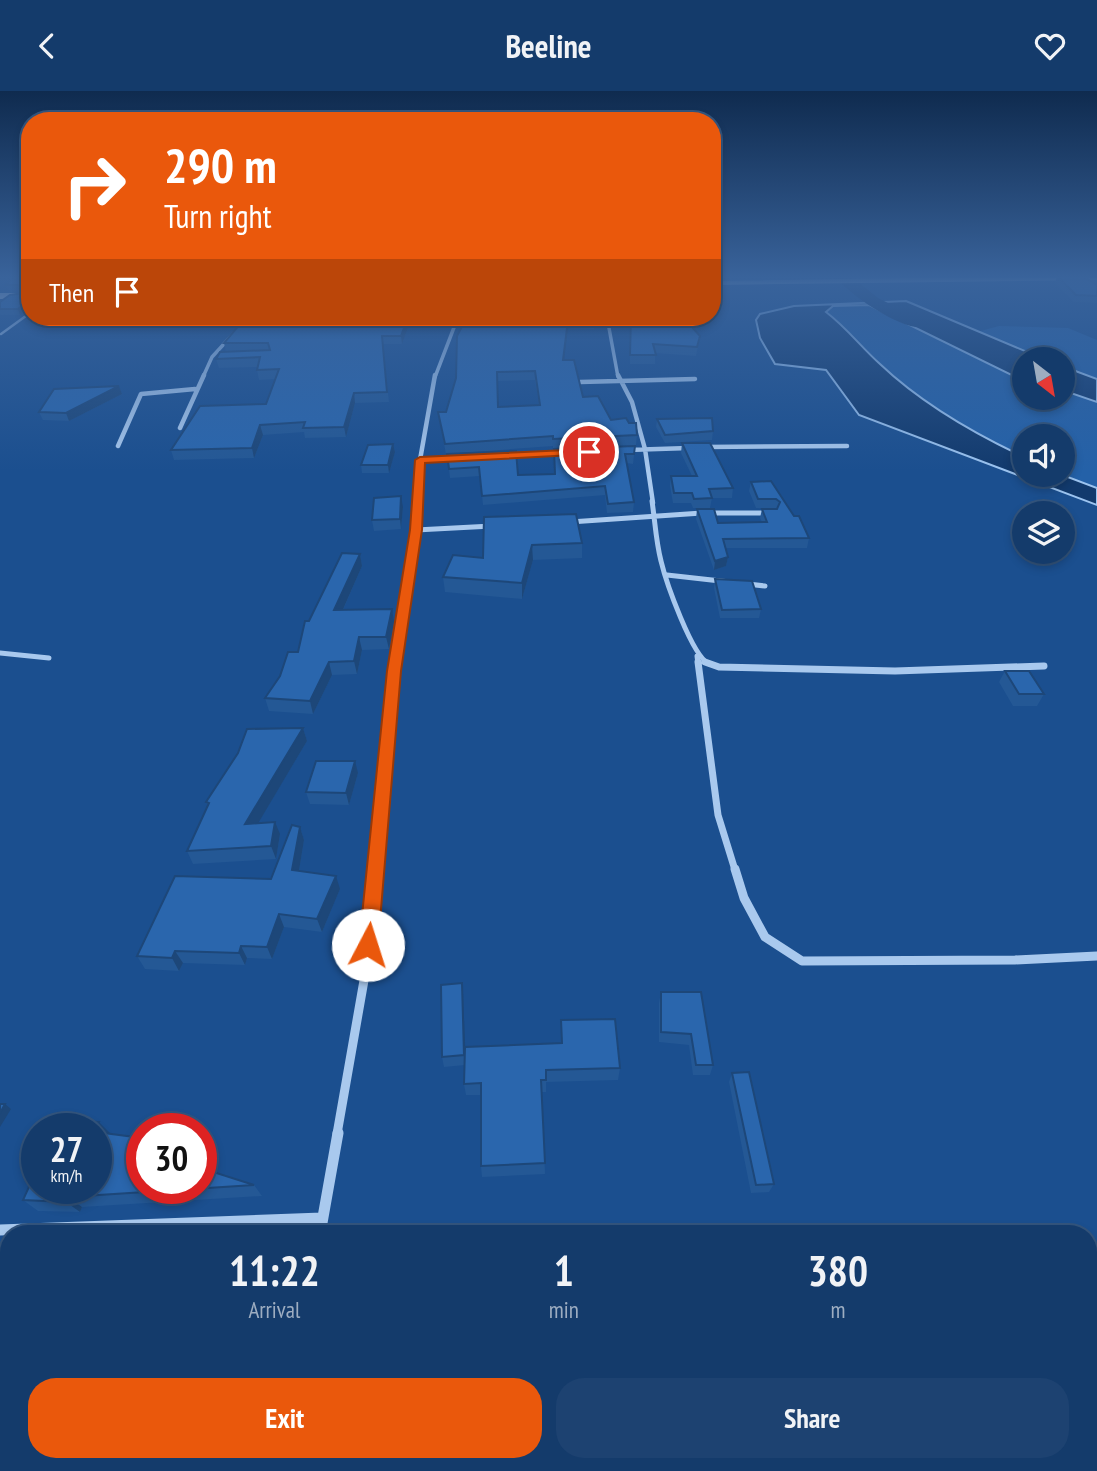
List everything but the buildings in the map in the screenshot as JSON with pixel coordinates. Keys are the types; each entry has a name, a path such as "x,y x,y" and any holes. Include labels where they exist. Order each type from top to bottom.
{"street":[{"path":"180,428 212,357 226,341"},
{"path":"321,1225 366,969 394,671 416,530 420,460 437,369 448,341"},
{"path":"612,341 619,381 632,402 645,450 661,562 680,610 686,636 705,663 719,667 895,671 1044,666"},
{"path":"212,357 223,356"},
{"path":"580,382 695,379"},
{"path":"118,446 141,394 195,390"},
{"path":"622,451 847,446"},
{"path":"495,456 573,453"},
{"path":"420,460 457,458"},
{"path":"561,522 773,513"},
{"path":"416,530 495,526"},
{"path":"667,575 765,586"},
{"path":"0,653 49,658"},
{"path":"697,655 718,815 744,898 765,937 802,961 1015,960 1097,956"},
{"path":"134,1225 322,1218"}],"shaded area":[{"path":"762,341 858,341 913,392 967,427 1012,451 1012,473 859,415 826,370 775,364"},
{"path":"857,341 943,341 1012,375 1012,410 1075,410 1075,394 1097,402 1097,488 1075,480 1075,424 1012,424 1012,451 948,416 895,378"},
{"path":"943,341 1002,341 1015,347 1012,347 1012,375"},
{"path":"1000,341 1097,341 1097,379 1075,371 1075,347 1014,347"},
{"path":"1075,371 1097,379 1097,402 1075,394"},
{"path":"1075,480 1097,488 1097,505 1049,487 1075,487"}],"route":[{"path":"368,945 394,671 416,530 420,460 589,452"}]}
